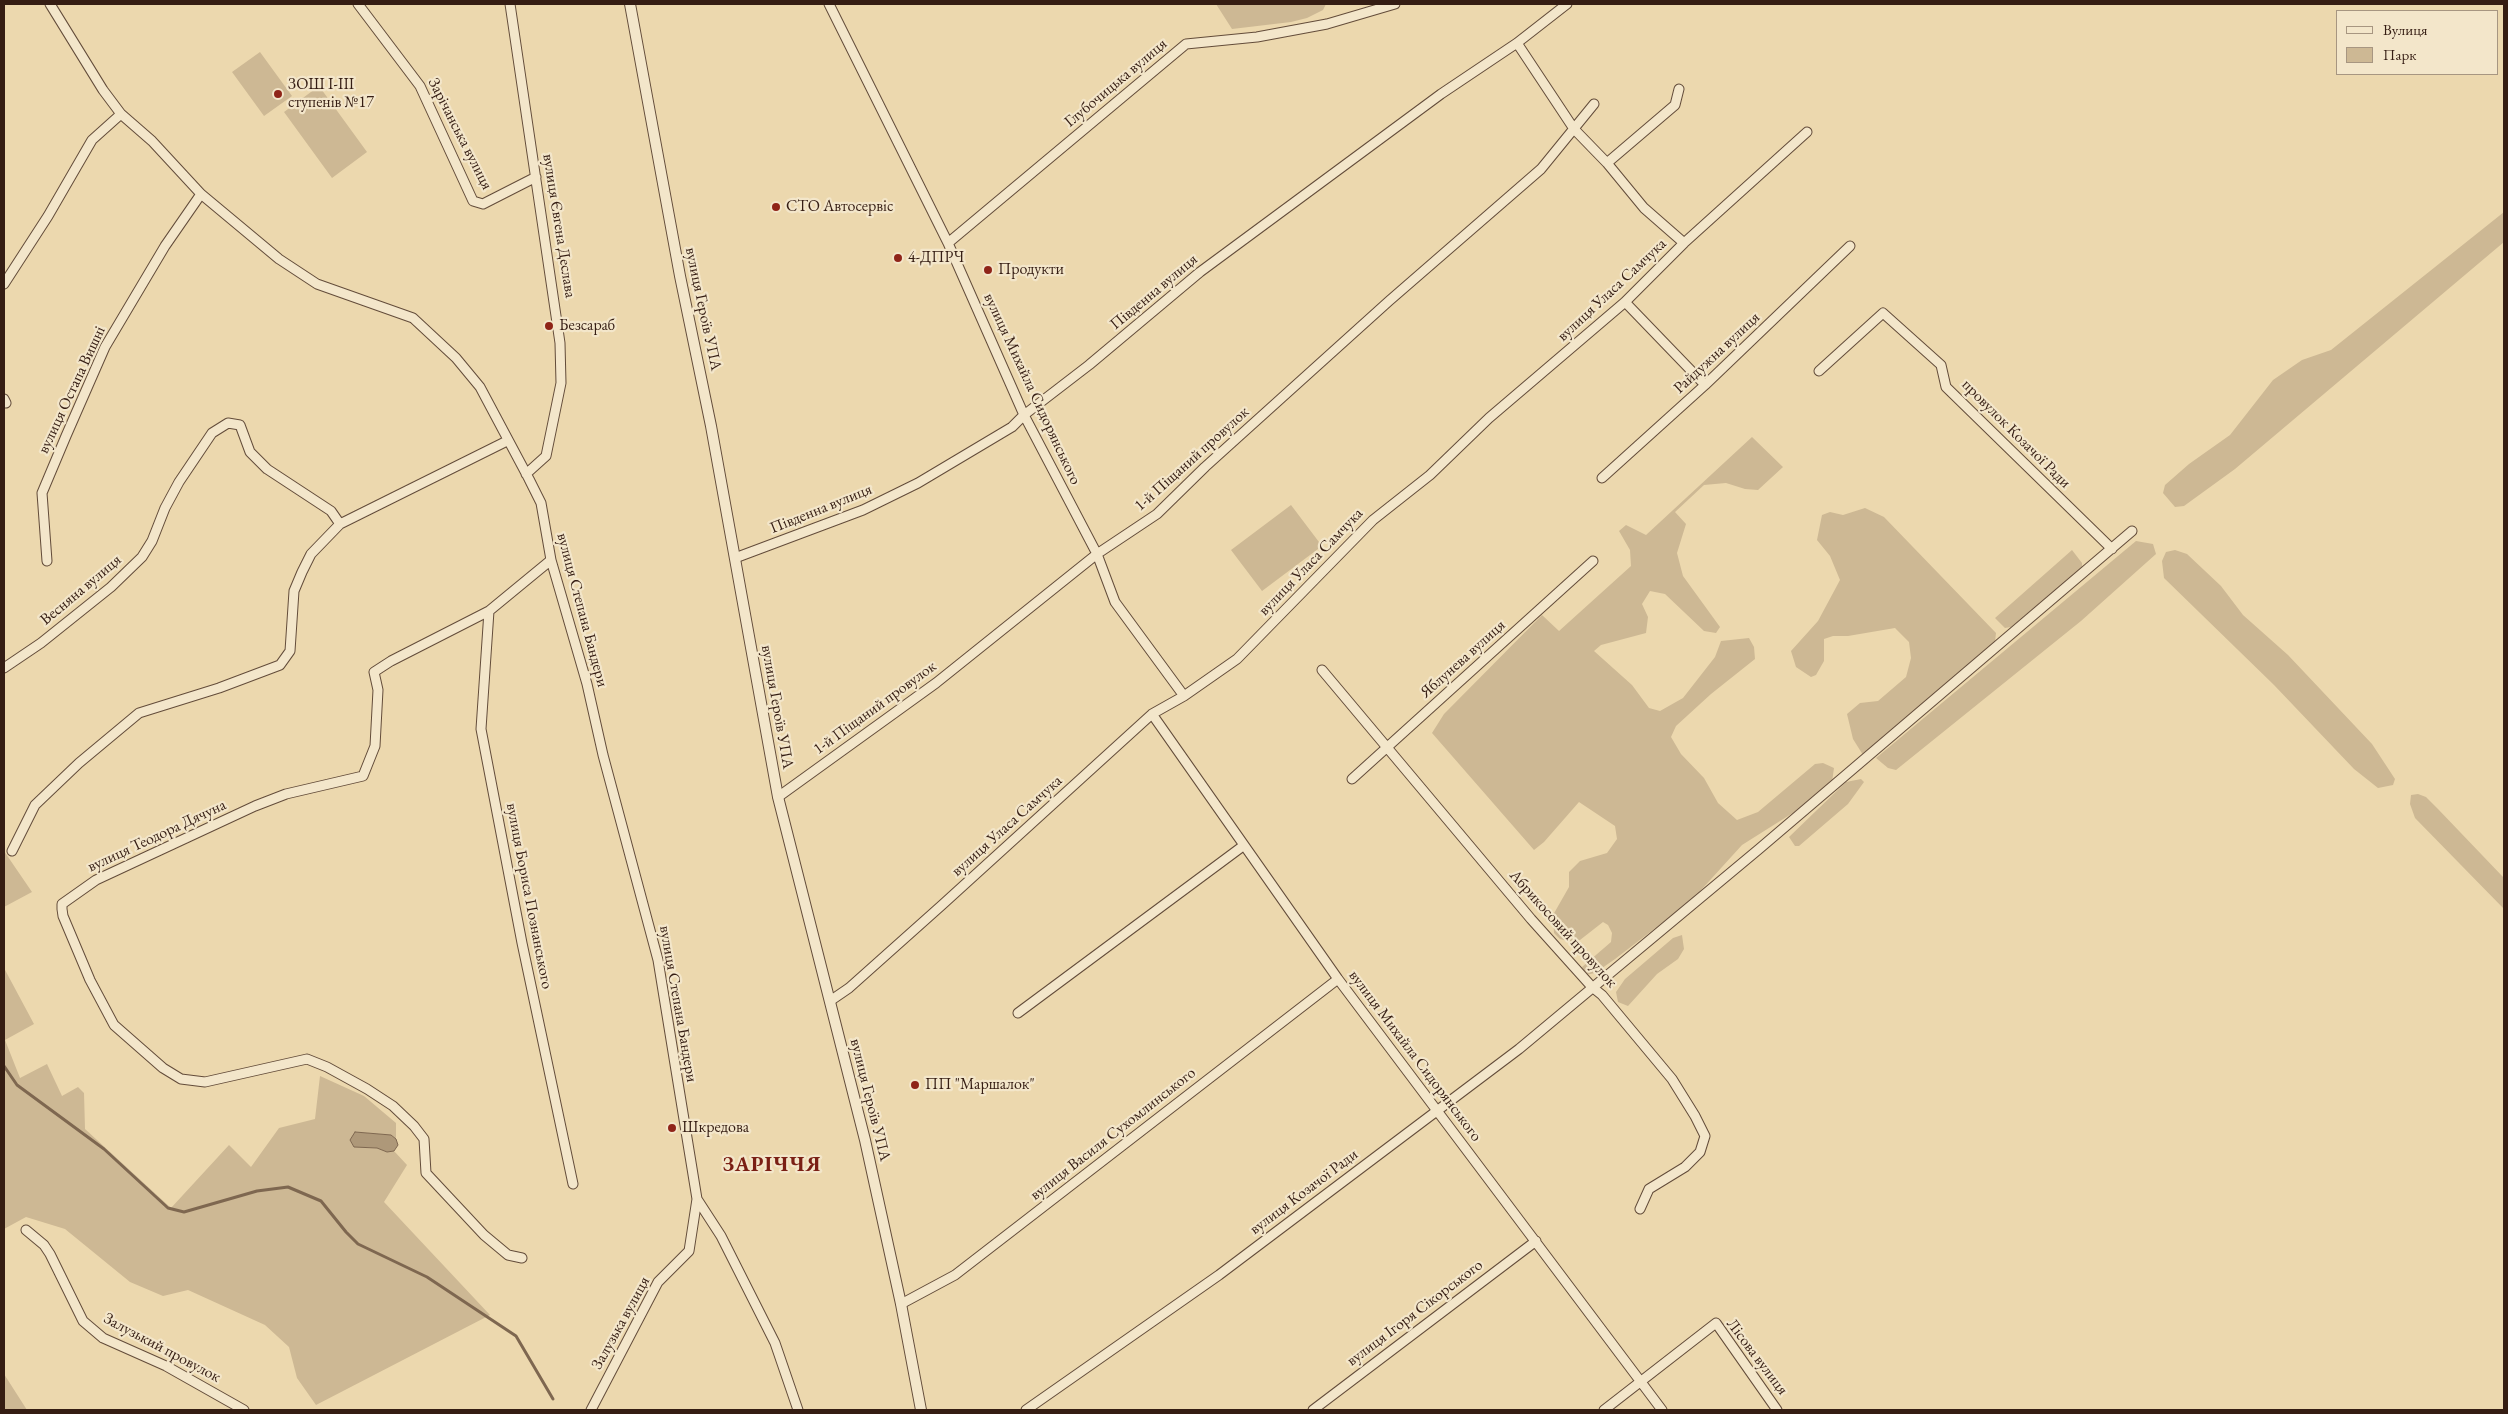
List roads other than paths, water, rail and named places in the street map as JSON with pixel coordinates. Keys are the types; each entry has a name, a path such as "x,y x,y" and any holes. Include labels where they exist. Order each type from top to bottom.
{"street":[{"name":"вулиця Степана Бандери","path":"50,4 104,90 122,114 152,141 201,194 279,259 317,284 413,318 456,358 480,387 541,503 551,560 587,684 603,755 658,960 697,1199 721,1236 771,1335 798,1410"},
{"name":"Зарічанська вулиця","path":"358,4 420,86 474,201 483,204 536,177"},
{"name":"вулиця Євгена Деслава","path":"510,4 560,343 561,383 546,456 526,474"},
{"name":"вулиця Героїв УПА","path":"630,4 736,558 778,797 864,1140 901,1304 921,1410"},
{"name":"вулиця Михайла Сидорянського","path":"829,4 948,243 1024,415 1097,554 1115,602 1184,696"},
{"name":"Глубочицька вулиця","path":"948,243 1186,44 1257,37 1327,24 1395,4"},
{"name":"Південна вулиця","path":"736,558 863,510 918,483 1012,427 1024,415 1090,366 1200,272 1441,94 1517,43 1567,4"},
{"path":"1517,43 1574,129 1607,163 1644,208 1684,243"},
{"path":"1607,163 1675,105 1678,89"},
{"name":"1-й Піщаний провулок","path":"778,797 936,684 1097,554 1157,514 1204,467 1541,169 1594,104"},
{"path":"4,284 48,216 92,140 122,114"},
{"name":"вулиця Уласа Самчука","path":"830,1002 849,988 942,905 1152,714 1184,696 1237,659 1372,520 1430,475 1489,418 1625,302 1684,243 1806,132"},
{"name":"вулиця Остапа Вишні","path":"47,561 42,493 105,347 165,246 201,194"},
{"name":"Райдужна вулиця","path":"1602,478 1705,385 1850,246"},
{"path":"1625,302 1705,385"},
{"name":"провулок Козачої Ради","path":"1819,370 1883,313 1941,365 1946,387 2112,549"},
{"name":"Весняна вулиця","path":"4,668 41,643 111,587 142,557 152,541 164,508 179,482 212,433 228,423 240,425 250,452 267,469 331,511 340,524"},
{"path":"12,851 35,805 100,745 139,713 236,682 280,665 290,651 294,590 312,554 340,524 507,440"},
{"name":"вулиця Козачої Ради","path":"1026,1410 1218,1275 1520,1049 1759,849 2132,531"},
{"name":"вулиця Теодора Дячуна","path":"522,1258 508,1255 484,1235 426,1173 424,1139 407,1119 393,1106 367,1089 327,1067 307,1059 205,1082 181,1078 163,1068 114,1024 90,980 63,916 62,904 96,880 255,806 286,794 363,776 375,746 378,690 374,672 391,661 489,611 551,560"},
{"name":"Яблунева вулиця","path":"1352,779 1593,561"},
{"name":"вулиця Бориса Познанського","path":"489,611 482,729 522,943 573,1184"},
{"name":"Абрикосовий провулок","path":"1322,670 1531,919 1592,987 1602,995 1672,1079 1706,1136 1700,1152 1685,1167 1649,1189 1640,1209"},
{"name":"вулиця Михайла Сидорянського","path":"1152,714 1338,979 1662,1410"},
{"path":"1018,1013 1243,846"},
{"name":"вулиця Василя Сухомлинського","path":"901,1304 955,1275 1338,979"},
{"name":"Залузька вулиця","path":"591,1410 658,1282 689,1251 697,1199"},
{"name":"Залузький провулок","path":"26,1230 44,1245 83,1321 103,1338 166,1366 244,1410"},
{"name":"вулиця Ігоря Сікорського","path":"1313,1410 1536,1240"},
{"name":"Лісова вулиця","path":"1640,1382 1716,1323 1777,1410"},
{"path":"1604,1410 1640,1382"}],"waterway":[{"path":"4,1066 17,1085 104,1149 168,1208 184,1212 257,1191 288,1187 321,1201 358,1244 427,1277 516,1336 553,1399"}],"place":[{"name":"ЗОШ І-ІІІ ступенів №17","path":"278,94"},
{"name":"СТО Автосервіс","path":"776,207"},
{"name":"4-ДПРЧ","path":"898,258"},
{"name":"Продукти","path":"988,270"},
{"name":"Безсараб","path":"549,326"},
{"name":"ПП \"Маршалок\"","path":"915,1085"},
{"name":"Шкредова","path":"672,1128"}],"district":[{"name":"ЗАРІЧЧЯ","path":"772,1165"}]}
